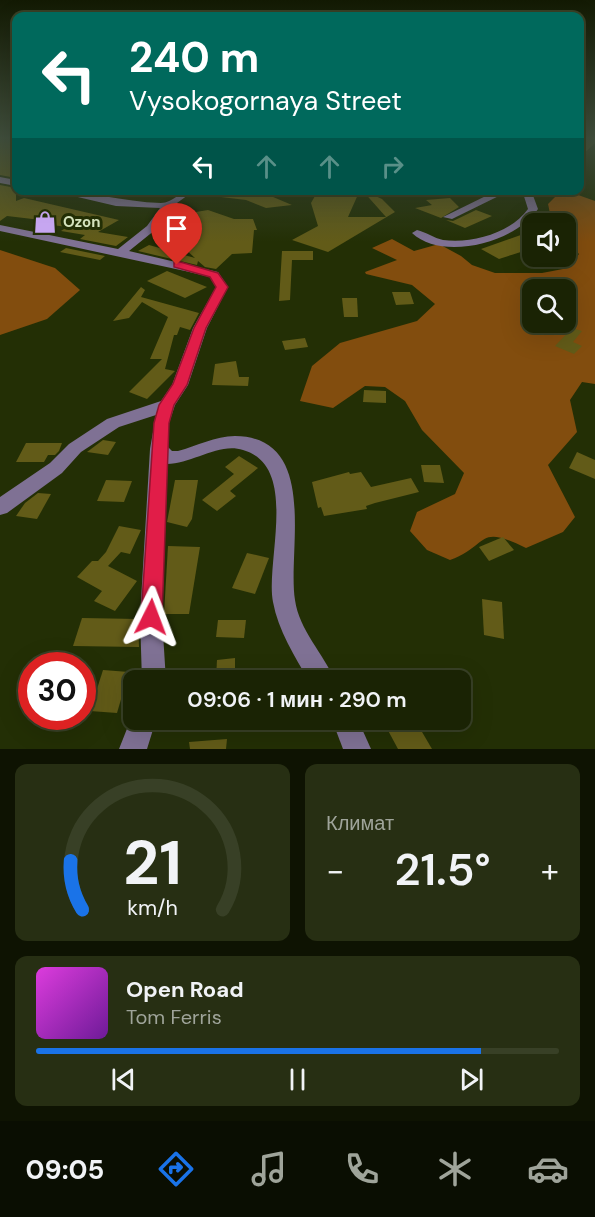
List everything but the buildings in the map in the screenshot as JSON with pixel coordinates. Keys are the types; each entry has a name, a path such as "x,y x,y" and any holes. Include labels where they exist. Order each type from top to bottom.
{"street":[{"path":"77,195 116,203 167,206"},
{"path":"121,252 152,228 167,206 183,195"},
{"path":"448,217 496,195"},
{"path":"417,233 448,244 483,239 512,231 524,224 533,209 528,195"},
{"path":"0,228 85,247 121,252 214,275 222,287 200,328 180,385 167,405 161,423 151,617 153,670"},
{"path":"0,507 56,468 75,448 113,423 167,405"},
{"path":"159,449 168,458 182,458 233,441 258,447 278,467 284,492 286,522 283,602 301,644 316,670"},
{"path":"133,749 140,730"},
{"path":"349,730 357,749"}],"shaded area":[{"path":"557,195 578,195 595,201 595,384 582,382 570,400 577,432 548,465 575,517 563,532 526,548 499,537 491,537 450,560 427,550 410,531 417,512 455,494 464,473 422,430 405,401 385,387 365,386 333,408 300,401 312,366 340,343 417,321 435,304 412,285 366,274 365,272 397,260 372,248 392,239 414,251 439,244 472,265 495,273 542,273 576,267 576,258 579,254 576,251 576,213 550,213 548,204"},
{"path":"0,250 55,268 80,290 47,319 0,335"}],"place":[{"name":"Ozon","path":"45,222"}],"route":[{"path":"151,617 161,423 167,405 180,385 200,328 222,287 214,275 177,265"}]}
